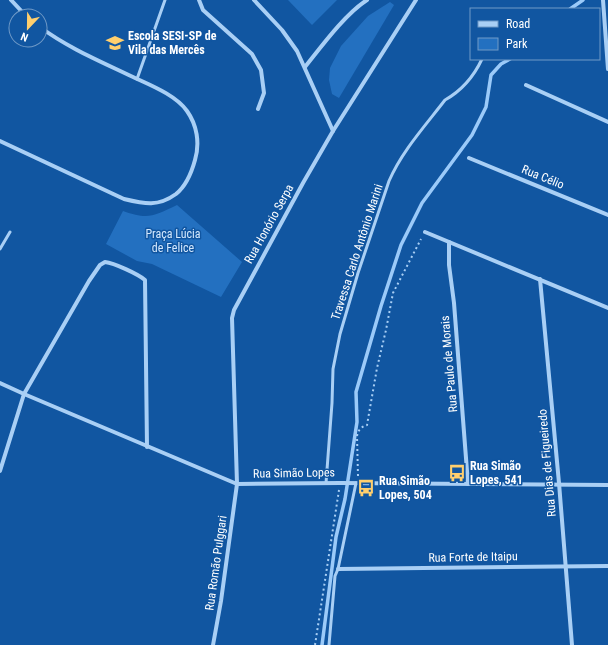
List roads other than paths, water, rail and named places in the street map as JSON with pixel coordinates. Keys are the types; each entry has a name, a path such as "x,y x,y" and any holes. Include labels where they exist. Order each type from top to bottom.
{"street":[{"path":"11,0 18,8"},
{"path":"199,0 203,10 252,54 261,70 264,93 258,109"},
{"path":"254,0 282,30 297,51 333,131"},
{"path":"305,67 325,41 359,5 367,0"},
{"name":"Rua Honório Serpa","path":"238,484 232,318 234,310 333,131 416,0"},
{"path":"603,2 608,69"},
{"path":"0,141 124,200 145,204 165,201 178,192 186,182 193,168 197,145 195,126 186,110 167,94 74,48 48,32"},
{"path":"526,85 608,122"},
{"name":"Rua Célio","path":"469,158 608,215"},
{"path":"425,232 608,308"},
{"name":"Rua Paulo de Morais","path":"449,242 450,272 454,303 468,484"},
{"path":"0,471 24,394 97,269 105,262 114,264 139,276 145,281 147,446"},
{"name":"Rua Dias de Figueiredo","path":"540,279 572,645"},
{"name":"Rua Simão Lopes","path":"0,383 238,484 559,483 608,485"},
{"name":"Rua Romão Pulggari","path":"213,645 238,484"},
{"name":"Rua Forte de Itaipu","path":"338,569 608,566"}],"lane":[{"path":"137,79 165,0"},
{"name":"Travessa Carlo Antônio Marini","path":"326,483 333,369 340,334 358,273 389,181 412,142 445,100 452,96 475,73 482,60"},
{"path":"0,249 10,232"},
{"path":"329,645 334,584 357,483"}],"waterway":[{"path":"571,8 583,0"},
{"path":"322,645 336,537 345,499 357,422 356,392 381,306 401,245 422,203 472,135 486,107 491,75 501,64 508,60"}],"place":[{"name":"Escola SESI-SP de Vila das Mercês","path":"115,43"},
{"name":"Rua Simão Lopes, 541","path":"457,473"},
{"name":"Rua Simão Lopes, 504","path":"366,488"}],"park label":[{"name":"Praça Lúcia de Felice","path":"173,241"}]}
